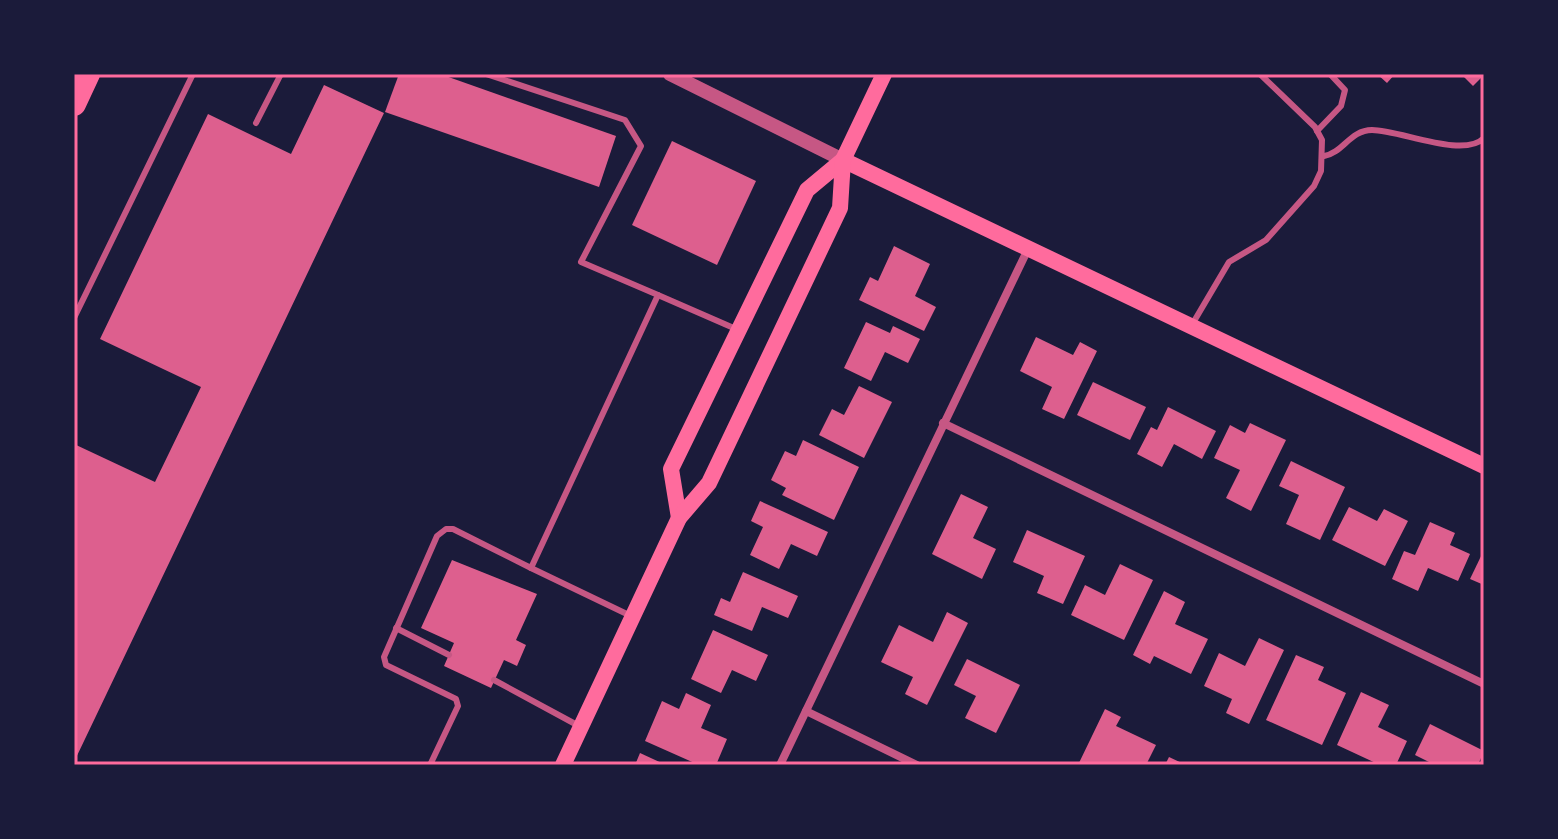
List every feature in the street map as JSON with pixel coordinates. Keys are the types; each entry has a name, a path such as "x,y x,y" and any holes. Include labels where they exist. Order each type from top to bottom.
{"highway":[{"path":"74,104 88,74"}],"main road":[{"path":"563,765 679,518 709,483 840,208 843,160 884,74"},
{"path":"843,160 1484,466"},
{"path":"679,518 671,469 807,190 843,160"}],"street":[{"path":"670,74 843,160"},
{"path":"780,765 1028,249"},
{"path":"943,423 1484,684"},
{"path":"806,711 917,765"}],"lane":[{"path":"74,318 193,74"},
{"path":"256,123 281,74"},
{"path":"486,74 625,120 641,146 581,262 739,330"},
{"path":"1192,327 1229,262 1266,240 1314,186 1321,171 1324,156 1317,131 1260,74"},
{"path":"1317,131 1345,98 1345,90 1330,74"},
{"path":"1324,156 1331,155 1355,133 1371,130 1447,145 1467,145 1484,138"},
{"path":"531,568 658,295"},
{"path":"430,765 458,706 448,693 386,665 385,650 437,536 446,529 631,616"},
{"path":"396,628 449,655"},
{"path":"494,680 581,727"}],"building":[{"path":"399,74 440,74 616,136 599,187 385,112"},
{"path":"1377,74 1395,74 1387,83"},
{"path":"1461,74 1484,74 1484,75 1473,86"},
{"path":"324,85 384,113 74,762 74,444 155,482 201,387 100,339 208,114 291,154"},
{"path":"672,141 756,181 717,265 632,225"},
{"path":"894,246 930,264 915,296 936,307 924,331 859,300 870,277 878,281"},
{"path":"866,322 890,333 893,326 920,339 908,363 885,352 871,381 844,368"},
{"path":"1036,337 1073,355 1080,342 1097,351 1064,419 1042,409 1052,387 1020,371"},
{"path":"1093,382 1146,407 1130,440 1077,415"},
{"path":"859,386 892,402 864,458 819,435 832,409 844,415"},
{"path":"1168,407 1216,431 1202,459 1174,444 1162,467 1137,454 1151,427 1157,430"},
{"path":"1250,423 1286,440 1251,511 1226,498 1240,470 1214,458 1230,425 1245,433"},
{"path":"803,440 859,467 834,520 782,495 786,488 771,480 785,451 796,456"},
{"path":"1291,461 1345,487 1320,540 1286,524 1299,495 1279,486"},
{"path":"961,494 988,507 973,538 996,549 982,579 932,554"},
{"path":"760,501 828,532 817,556 791,544 779,569 750,555 763,527 751,521"},
{"path":"1349,507 1377,521 1384,509 1408,521 1385,566 1332,540"},
{"path":"1430,522 1455,533 1450,545 1470,554 1458,581 1428,568 1418,591 1392,579 1404,551 1415,555"},
{"path":"1027,530 1085,556 1063,604 1037,593 1044,576 1013,562"},
{"path":"1484,550 1484,585 1470,579"},
{"path":"452,560 537,594 516,640 526,645 517,666 504,660 491,688 444,666 454,643 421,628"},
{"path":"1120,564 1153,580 1124,640 1071,615 1085,585 1105,595"},
{"path":"743,572 798,596 788,618 762,607 752,631 714,615 721,598 730,602"},
{"path":"1164,591 1185,602 1175,624 1208,639 1191,674 1154,656 1150,664 1133,655"},
{"path":"947,612 968,623 927,705 905,694 913,677 881,662 899,625 933,642"},
{"path":"713,630 768,655 756,681 732,670 721,693 691,679"},
{"path":"1259,638 1284,650 1249,724 1226,713 1232,699 1204,686 1219,653 1245,666"},
{"path":"1296,655 1324,667 1318,680 1346,693 1322,745 1266,720"},
{"path":"967,659 1020,685 996,733 965,718 976,696 954,685"},
{"path":"1361,692 1389,705 1378,727 1407,741 1396,765 1380,765 1337,745"},
{"path":"686,693 711,705 701,728 727,739 716,765 699,765 645,741 662,701 679,709"},
{"path":"1105,709 1121,717 1116,726 1156,745 1146,765 1078,765"},
{"path":"1430,724 1484,751 1478,765 1435,765 1415,755"},
{"path":"640,753 666,765 635,765"},
{"path":"1169,757 1186,765 1165,765"}]}
